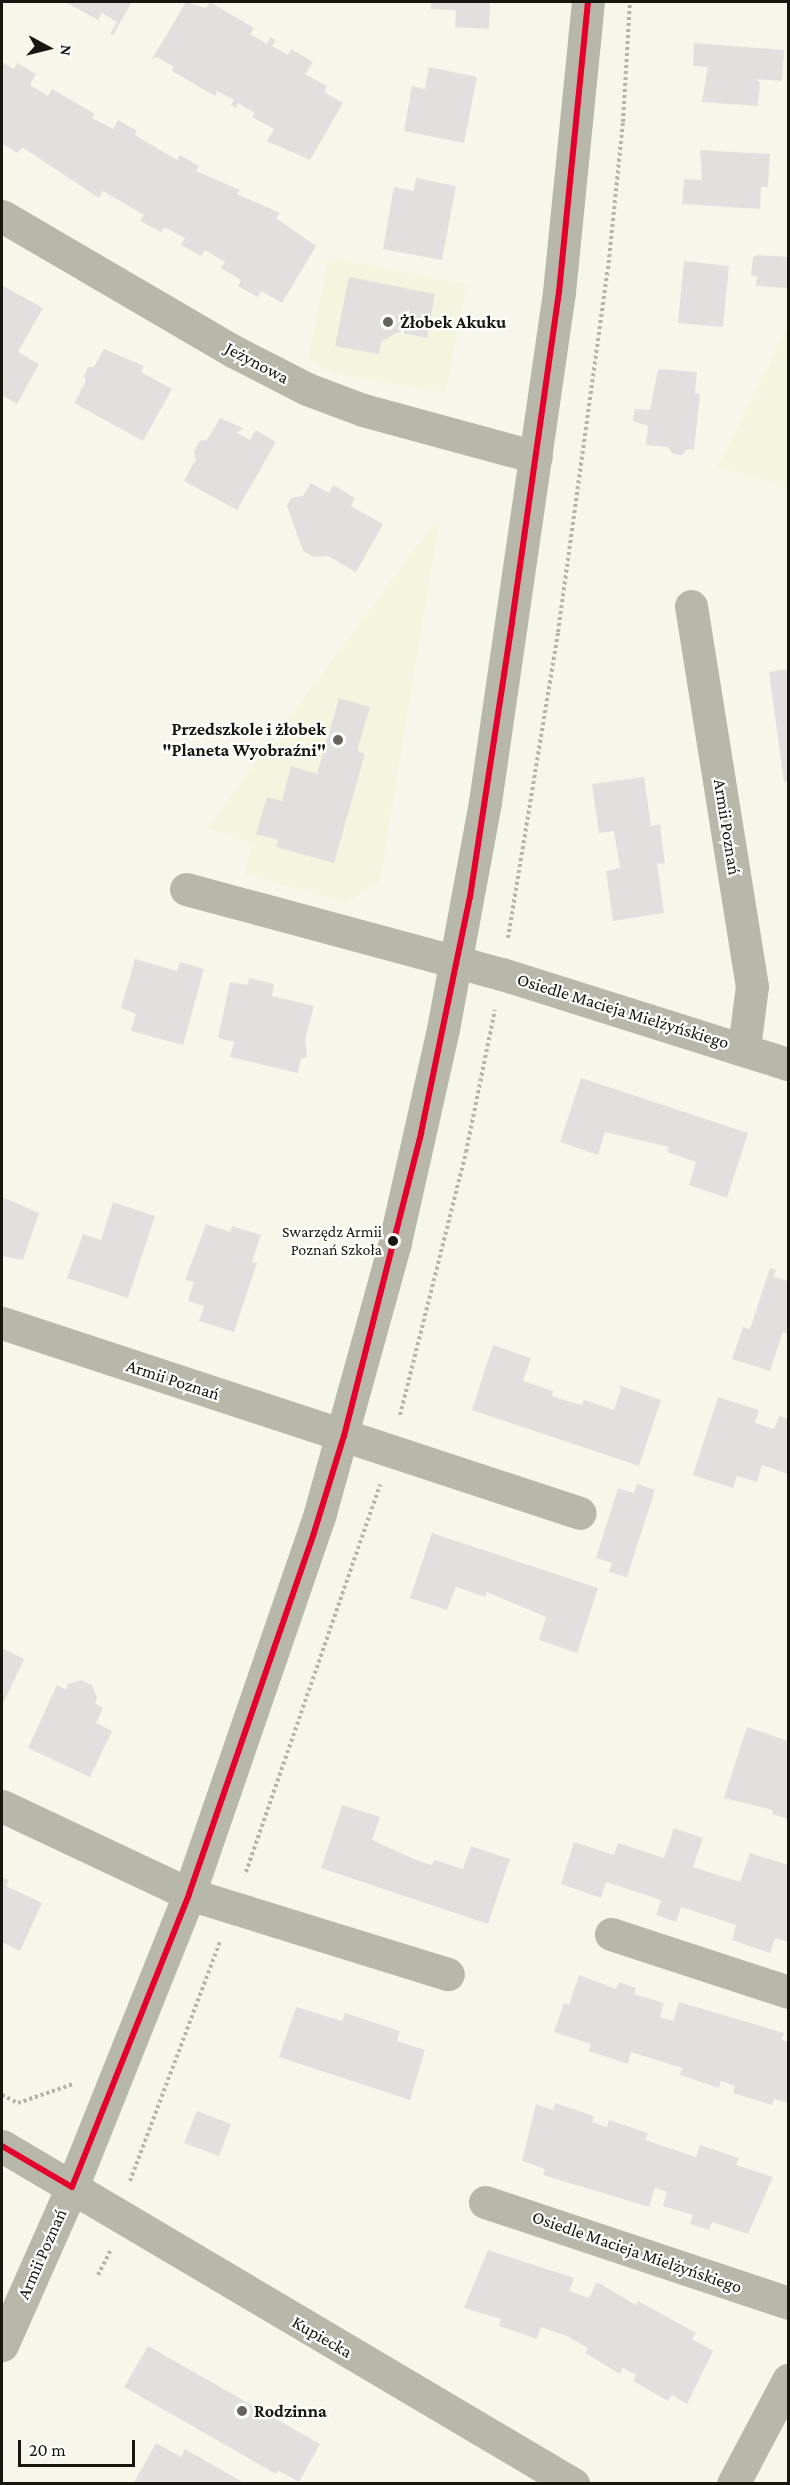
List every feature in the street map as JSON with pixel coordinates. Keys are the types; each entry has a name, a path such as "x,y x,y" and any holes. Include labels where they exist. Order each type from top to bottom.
{"street":[{"name":"Armii Poznań","path":"2,2345 72,2187 189,1894 344,1437 396,1242 457,962 481,826 559,292 588,2"},
{"name":"Jeżynowa","path":"2,216 235,352 307,389 363,410 536,457"},
{"name":"Armii Poznań","path":"691,606 752,986 744,1048"},
{"path":"186,889 457,962"},
{"name":"Osiedle Macieja Mielżyńskiego","path":"457,962 744,1048 789,1064"},
{"name":"Armii Poznań","path":"2,1323 580,1513"},
{"path":"2,1806 189,1894 448,1974"},
{"path":"611,1934 789,1992"},
{"name":"Kupiecka","path":"2,2146 573,2484"},
{"name":"Osiedle Macieja Mielżyńskiego","path":"485,2202 789,2303"},
{"path":"733,2484 789,2380"}],"shaded area":[{"name":"Żłobek Akuku","path":"328,257 467,284 446,393 334,374 308,360"},
{"path":"788,326 788,489 717,467"},
{"name":"Przedszkole i żłobek \"Planeta Wyobraźni\"","path":"434,523 439,523 380,882 346,903 244,874 252,843 207,828"}],"building":[{"path":"65,2 132,2 113,35 110,34 117,22 102,13 98,20"},
{"path":"186,2 206,8 210,2 254,28 250,34 267,44 270,37 276,40 272,46 288,55 291,49 313,62 305,74 327,86 324,92 343,103 310,160 267,141 274,129 252,117 255,113 238,103 236,108 231,105 234,100 217,91 215,96 172,71 174,67 157,57 152,59"},
{"path":"431,2 490,2 489,29 455,27 456,10 431,9"},
{"path":"694,43 784,50 782,81 756,79 760,83 758,106 702,102 708,67 693,66"},
{"path":"2,62 14,69 17,63 36,74 30,85 48,96 52,89 95,114 92,118 113,129 118,120 137,131 135,135 177,160 180,155 199,166 196,171 240,190 237,194 280,213 276,218 316,246 282,303 261,291 258,297 238,286 241,280 221,268 225,262 205,250 201,256 181,245 185,238 164,227 161,232 140,221 144,215 103,191 99,198 22,147 18,153 2,144"},
{"path":"429,67 477,77 464,143 404,131 412,86 425,89"},
{"path":"700,150 770,154 768,187 761,187 760,209 682,204 684,179 702,180"},
{"path":"416,178 456,186 442,260 383,249 394,187 414,191"},
{"path":"758,255 788,257 787,288 756,286 757,276 751,276 753,257"},
{"path":"684,261 729,266 723,327 678,323"},
{"path":"349,277 435,294 427,338 398,332 381,342 379,354 335,346"},
{"path":"3,286 43,308 18,352 39,364 17,404 2,395"},
{"path":"104,349 144,366 141,372 172,389 143,441 74,403 86,381 84,376 88,367 94,367"},
{"path":"658,369 697,372 695,393 700,394 694,450 687,449 682,455 673,454 668,447 646,445 648,426 633,421 635,409 650,410"},
{"path":"220,418 243,428 237,433 250,440 256,430 276,442 237,510 184,481 196,459 194,452 199,441 207,440"},
{"path":"311,483 329,493 333,485 355,498 351,506 383,524 356,572 328,556 314,557 303,551 287,506 291,498 303,496"},
{"path":"788,669 788,781 784,782 769,672"},
{"path":"339,698 370,707 357,751 365,754 334,863 276,847 278,840 256,834 267,797 282,801 291,766 317,774"},
{"path":"644,777 651,826 660,824 665,863 657,864 664,913 613,921 606,871 620,868 614,831 599,833 592,784"},
{"path":"135,959 177,971 180,962 204,969 183,1045 131,1031 136,1014 121,1008"},
{"path":"249,978 274,984 272,996 314,1006 305,1040 307,1057 301,1059 298,1073 230,1057 234,1042 218,1038 230,982 248,985"},
{"path":"581,1078 748,1133 727,1198 689,1185 696,1162 667,1152 669,1147 605,1132 598,1155 560,1142"},
{"path":"2,1197 39,1213 23,1260 2,1256"},
{"path":"113,1202 155,1216 128,1298 67,1278 83,1234 101,1240"},
{"path":"206,1224 230,1232 232,1226 261,1235 252,1262 257,1263 234,1332 199,1321 204,1306 188,1301 194,1282 185,1280"},
{"path":"770,1268 776,1270 774,1277 788,1281 788,1334 783,1332 770,1371 732,1359 743,1327 750,1329"},
{"path":"493,1345 531,1358 523,1381 553,1391 552,1396 567,1401 582,1405 584,1400 614,1410 621,1389 618,1385 661,1400 639,1466 472,1410"},
{"path":"718,1397 759,1410 755,1423 774,1429 779,1416 788,1419 788,1474 762,1465 757,1482 737,1476 733,1488 693,1475"},
{"path":"637,1484 655,1490 627,1577 609,1572 612,1563 596,1558 618,1488 634,1493"},
{"path":"432,1533 598,1588 577,1653 539,1640 546,1617 487,1592 485,1597 456,1587 447,1610 410,1598"},
{"path":"2,1648 24,1659 2,1706"},
{"path":"81,1680 92,1685 97,1698 95,1703 103,1708 96,1723 112,1731 90,1777 28,1748 57,1685 66,1690 68,1684"},
{"path":"747,1727 788,1741 788,1819 772,1814 773,1810 724,1798"},
{"path":"342,1805 380,1817 372,1840 416,1860 432,1865 435,1860 463,1869 471,1846 510,1859 488,1924 321,1868"},
{"path":"674,1828 703,1838 693,1867 740,1882 750,1853 788,1865 788,1942 775,1938 770,1953 732,1940 736,1925 681,1907 676,1922 656,1915 661,1900 606,1882 601,1898 561,1884 574,1842 614,1855 618,1843 664,1858"},
{"path":"2,1877 9,1880 6,1886 42,1903 20,1951 2,1942"},
{"path":"579,1975 616,1989 619,1982 636,1988 634,1994 664,2003 660,2017 673,2021 679,2002 784,2033 782,2040 788,2042 788,2103 774,2099 772,2105 733,2093 735,2086 721,2081 719,2088 680,2075 682,2068 631,2052 628,2064 589,2051 591,2044 554,2032 564,2003 569,2005"},
{"path":"296,2007 342,2021 345,2013 400,2031 397,2041 425,2050 410,2100 279,2057"},
{"path":"555,2103 594,2116 592,2122 607,2127 609,2120 648,2133 645,2140 696,2157 700,2145 739,2158 736,2165 773,2177 748,2234 712,2222 709,2230 690,2224 693,2215 663,2206 667,2192 655,2188 649,2207 543,2175 545,2169 522,2161 536,2104 553,2110"},
{"path":"197,2111 231,2124 219,2156 184,2143"},
{"path":"488,2250 574,2278 569,2291 589,2298 597,2282 636,2305 638,2301 696,2333 692,2339 713,2351 687,2404 672,2395 668,2401 633,2381 636,2375 623,2368 620,2374 585,2353 588,2348 567,2336 541,2327 537,2339 499,2326 501,2319 464,2308"},
{"path":"148,2346 320,2444 299,2482 278,2470 276,2474 124,2387"},
{"path":"156,2443 181,2457 185,2449 246,2484 133,2484"}],"transit line":[{"path":"72,2187 189,1894 313,1536 344,1436 421,1133 470,897 512,622 559,292 588,2"},
{"path":"2,2146 72,2187"}],"place":[{"name":"Żłobek Akuku","path":"388,322"},
{"name":"Przedszkole i żłobek \"Planeta Wyobraźni\"","path":"338,740"},
{"name":"Swarzędz Armii Poznań Szkoła","path":"393,1241"},
{"name":"Rodzinna","path":"242,2411"}]}
